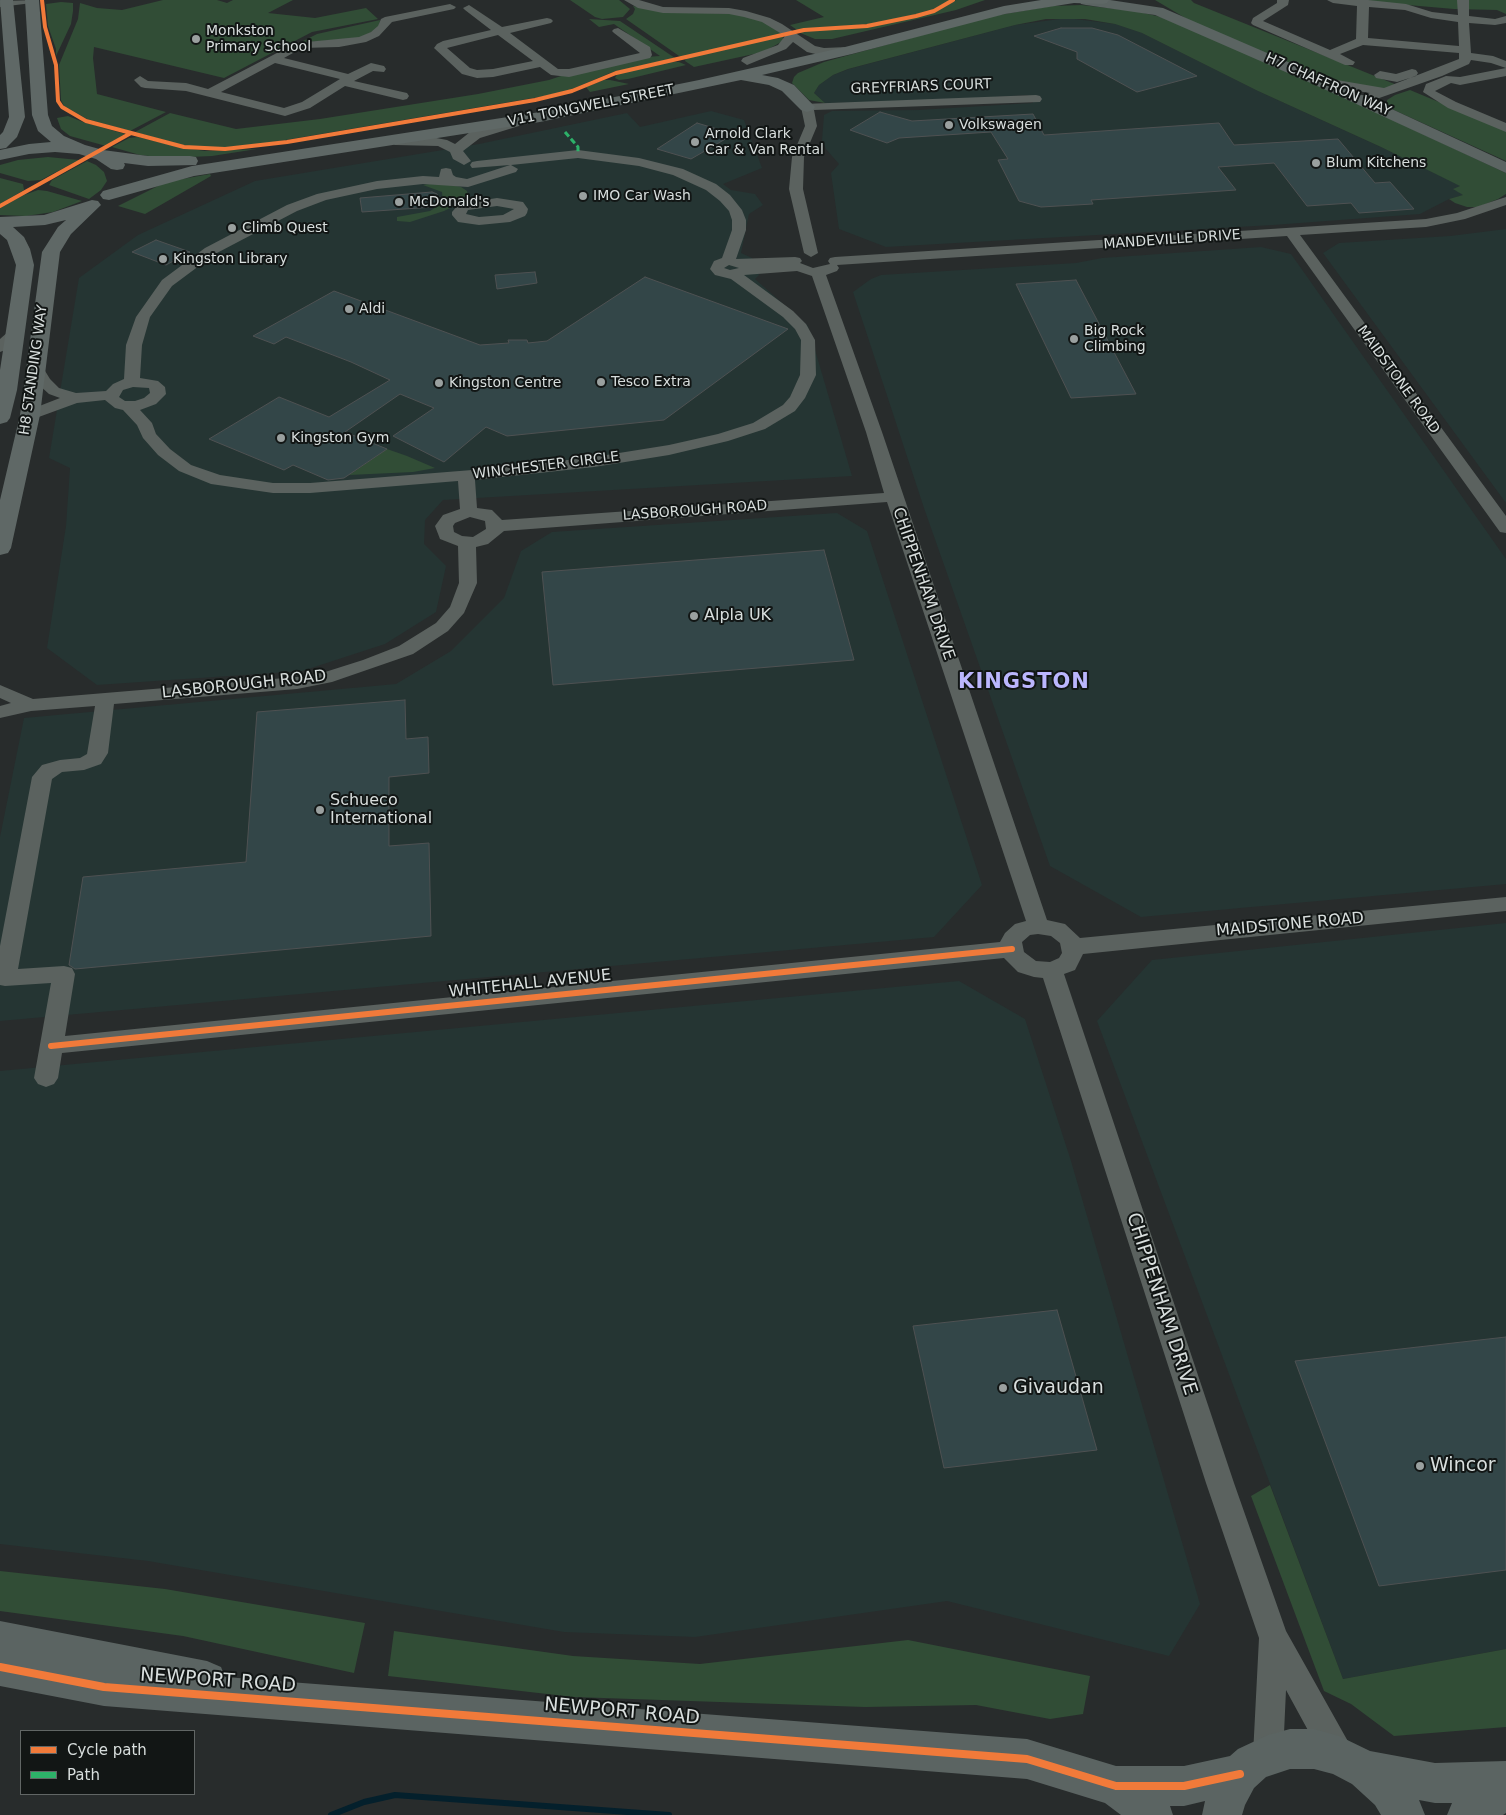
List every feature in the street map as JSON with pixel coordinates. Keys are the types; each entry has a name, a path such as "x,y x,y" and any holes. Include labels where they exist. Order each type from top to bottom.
{"highway":[{"name":"V11 TONGWELL STREET","path":"0,222 45,220 70,214 101,200 170,176 192,171 540,117 699,85 1002,0"},
{"name":"V11 TONGWELL STREET","path":"80,149 102,155 148,161 179,162 219,158 480,115 711,69 806,47 847,51 1004,10 1070,0"},
{"path":"1082,0 1102,0"},
{"path":"32,4 40,115 44,128 58,140 80,149"},
{"path":"0,144 11,134 18,117 4,6"},
{"path":"788,88 786,80 792,73 831,48"},
{"path":"728,78 754,78 772,81 788,88 807,107"},
{"path":"0,155 29,149 55,147 80,149"},
{"path":"101,200 119,184 121,173 115,163 102,155"},
{"name":"H8 STANDING WAY","path":"1,545 30,415 51,252 64,231 101,200"},
{"name":"H8 STANDING WAY","path":"0,226 15,237 21,249 25,266 7,341 0,418"}],"street":[{"path":"630,0 653,8 703,11 730,2 728,0"},
{"name":"H7 CHAFFRON WAY","path":"1082,0 1152,5 1503,165"},
{"path":"1283,0 1282,5 1257,20 1257,23 1332,53 1349,62"},
{"path":"1333,0 1406,7 1431,15 1465,19 1495,22 1506,19"},
{"path":"1361,100 1465,62 1463,0"},
{"path":"210,93 300,45 362,40 376,34 385,21 389,19 452,3 457,8 474,2 499,32 555,72 569,73 646,54 646,50 618,30"},
{"path":"1362,41 1363,3"},
{"path":"4,6 32,4"},
{"path":"718,6 766,20 791,35 806,47 816,51 847,51"},
{"path":"541,63 493,73 470,73 440,48 446,43 547,21"},
{"path":"791,35 831,48"},
{"path":"747,60 782,47 791,35"},
{"path":"1332,53 1362,41 1465,53 1483,58 1505,71"},
{"path":"273,59 403,96"},
{"path":"140,80 145,84 186,87 285,112 306,105 371,67"},
{"path":"1380,75 1397,78 1422,70 1438,73 1450,79 1460,81 1505,71"},
{"path":"1450,79 1430,87 1429,92 1452,105 1502,123"},
{"path":"1320,80 1358,88 1386,91"},
{"name":"GREYFRIARS COURT","path":"807,107 849,104 912,104 1036,99"},
{"path":"807,107 811,126 798,157 796,189 803,225 812,253"},
{"path":"453,176 457,153 475,135 499,126 540,117"},
{"path":"395,141 431,141 457,153 473,165 486,168 488,174 482,183 484,191 497,202"},
{"path":"453,176 473,165 560,154 578,154 669,169 695,178 718,192 731,204 739,220 736,268 797,264 806,271 818,272 833,267 835,261 824,254 812,253 799,256 797,264"},
{"path":"132,382 134,345 143,317 167,283 210,251 292,208 322,197 356,188 453,176 486,178 523,165 562,160 606,158"},
{"path":"453,176 472,187 474,192 472,205"},
{"name":"MANDEVILLE DRIVE","path":"835,261 1426,223 1460,216 1506,201"},
{"path":"497,202 518,205 521,209 520,213 505,219 479,222 463,219 459,215 459,212 464,208 472,205 497,202"},
{"name":"MAIDSTONE ROAD","path":"1291,232 1506,528"},
{"name":"WINCHESTER CIRCLE","path":"111,395 115,403 128,406 144,423 149,435 164,452 185,468 217,480 283,489 466,476 594,462 669,450 722,438 760,426 789,408 797,398 808,375 808,340 801,327 736,268"},
{"name":"CHIPPENHAM DRIVE","path":"818,272 874,432 1038,926"},
{"path":"37,369 43,381 54,391 75,398"},
{"path":"30,415 75,398 111,395 118,388 132,382 147,382 157,387 158,394 150,401 128,406"},
{"path":"144,423 150,401"},
{"path":"466,476 469,512"},
{"name":"LASBOROUGH ROAD","path":"496,526 894,497"},
{"path":"469,512 477,512 492,517 496,526 492,534 482,540 467,542 451,539 444,532 444,526 449,519 456,515 469,512"},
{"name":"LASBOROUGH ROAD","path":"0,712 31,705 297,683 349,672 406,650 442,627 458,609 468,583 467,542"},
{"path":"0,691 31,705"},
{"path":"46,1078 64,974 4,978 42,777 49,770 60,766 84,764 94,759 98,753 105,698"},
{"name":"MAIDSTONE ROAD","path":"1073,947 1506,904"},
{"path":"1038,926 1048,926 1064,934 1073,947 1073,953 1066,964 1052,970 1034,969 1026,966 1014,956 1012,943 1017,933 1023,929 1038,926"},
{"name":"WHITEHALL AVENUE","path":"52,1039 215,1028 1012,949"},
{"name":"CHIPPENHAM DRIVE","path":"1052,970 1220,1483 1274,1638 1352,1763"},
{"name":"CHIPPENHAM DRIVE","path":"1254,1764 1274,1638"},
{"path":"0,1640 103,1661 364,1707"},
{"name":"NEWPORT ROAD","path":"0,1667 104,1687 1027,1759 1116,1786 1184,1786 1254,1764 1290,1749 1314,1749 1352,1763"},
{"path":"1352,1763 1435,1784 1506,1780"},
{"path":"1352,1763 1389,1791 1405,1815"},
{"path":"1222,1815 1226,1798 1254,1764"},
{"name":"NEWPORT ROAD","path":"1116,1786 1153,1815"},
{"path":"1467,1815 1506,1790"}],"shaded area":[{"path":"1067,18 1115,24 1142,33 1258,91 1461,186 1454,189 1464,195 1449,199 1420,214 1273,225 886,247 839,229 831,173 839,164 826,149 822,140 824,115 832,111 919,110 1033,103 1028,95 910,102 825,103 814,93 819,85 833,75 849,69 1015,25"},
{"path":"711,111 744,120 762,168 723,184 731,190 755,194 763,205 749,214 741,253 752,258 759,275 755,279 808,326 852,476 443,500 425,520 424,544 446,566 436,612 385,644 302,671 97,685 47,648 66,526 70,468 49,458 79,278 138,235 255,181 479,144 627,113 640,127"},
{"path":"1506,229 1506,503 1323,253 1339,243 1450,236"},
{"path":"1261,247 1291,254 1506,559 1506,884 1141,917 1050,866 924,508 853,292 871,279 881,275 1076,263 1102,258"},
{"path":"837,513 867,531 982,885 934,937 0,1021 0,837 24,718 396,684 451,651 504,598 521,551 552,532"},
{"path":"1506,923 1506,1649 1343,1679 1097,1021 1152,960"},
{"path":"959,981 1025,1019 1071,1161 1200,1604 1169,1656 947,1601 695,1637 564,1632 148,1561 0,1544 0,1071"}],"green space":[{"name":"Monkston Primary School","path":"163,0 217,0 227,3 233,0 293,0 268,13 315,18 366,8 378,19 312,32 224,78 94,47 93,58 97,94 166,112 130,131 87,119 64,106 61,100 59,65 78,19 80,3 97,8 122,10"},
{"path":"570,0 619,0 630,9 623,17 602,19 595,17"},
{"path":"796,0 950,0 931,11 890,20 869,24 797,30 790,25 824,17"},
{"path":"956,0 985,0 956,10 832,39 815,39 798,32 879,25 935,12"},
{"path":"1155,0 1191,0 1194,3 1397,85 1384,89 1341,83 1314,74 1192,22"},
{"path":"1350,0 1506,0 1506,14 1497,10 1454,9"},
{"path":"73,3 73,11 71,24 56,56 56,49 48,26 46,4"},
{"path":"1081,5 1135,11 1161,17 1286,70 1506,173 1506,194 1478,207 1467,207 1455,203 1449,199 1463,195 1453,189 1460,186 1381,147 1258,91 1142,33 1115,24 1085,19 1046,19 1015,25 848,69 833,75 819,85 814,93 825,103 809,100 792,83 798,73 824,62 987,17 1052,6"},
{"path":"633,6 657,11 735,14 762,20 782,34 682,58 626,19 633,14 635,9"},
{"path":"589,19 620,21 675,58 610,73 570,90 545,96 256,145 229,148 185,146 135,132 170,113 236,129 320,119 478,94 549,80 646,57 660,56 614,24 599,27"},
{"path":"380,20 379,28 360,38 299,43 317,34"},
{"path":"783,35 783,41 763,52 694,67 685,61 686,58"},
{"path":"669,62 679,62 686,65 628,79 619,80 615,78 617,74"},
{"path":"604,80 629,84 590,92 586,87"},
{"path":"1410,90 1506,130 1506,161 1394,110 1387,105 1387,100"},
{"path":"68,116 125,134 106,146 70,136 61,129 57,118"},
{"path":"138,137 178,147 205,151 257,149 212,156 167,158 140,155 112,147 129,138"},
{"path":"48,157 79,160 41,180 28,181 0,173 0,165 18,160"},
{"path":"87,161 96,165 104,172 107,181 101,190 89,199 49,185 52,180"},
{"path":"210,174 211,176 145,214 118,206 166,182"},
{"path":"0,178 23,184 24,190 0,204"},
{"path":"423,185 461,187 467,191 468,196 464,201 444,211 410,222 397,221 397,217 430,211 443,203 442,192"},
{"path":"38,190 82,201 53,212 26,216 0,215 0,208"},
{"path":"387,449 435,468 413,472 349,475"},
{"path":"1270,1485 1343,1679 1506,1649 1506,1727 1394,1736 1351,1704 1324,1691 1251,1496"},
{"path":"0,1571 165,1589 365,1623 354,1673 183,1636 0,1611"},
{"path":"394,1631 573,1656 700,1664 908,1640 1090,1676 1083,1714 1050,1719 976,1705 865,1707 574,1697 388,1676"}],"building":[{"path":"1061,28 1092,28 1118,35 1197,76 1137,92 1077,59 1077,52 1034,36"},
{"path":"880,112 912,121 1033,114 1044,135 1219,123 1234,145 1338,139 1375,183 1390,182 1414,209 1359,213 1351,203 1307,206 1274,163 1218,167 1236,190 1091,200 1093,204 1041,207 1019,201 998,160 1008,159 991,132 899,138 887,143 850,130"},
{"name":"Arnold Clark Car & Van Rental","path":"697,123 734,134 691,159 657,149"},
{"name":"McDonald's","path":"432,192 437,194 438,203 433,207 362,212 360,198"},
{"name":"Kingston Library","path":"156,240 190,252 166,265 132,252"},
{"path":"535,272 537,283 497,289 495,275"},
{"path":"645,277 788,329 664,420 507,436 486,427 444,462 393,436 434,408 400,394 345,432 387,449 344,478 328,480 293,465 284,470 209,439 279,397 329,417 390,380 351,362 286,337 274,344 253,336 334,291 480,345 509,343 508,340 527,340 528,343 547,341"},
{"name":"Big Rock Climbing","path":"1076,280 1136,394 1071,398 1016,284"},
{"name":"Alpla UK","path":"824,550 854,660 553,685 542,572"},
{"name":"Schueco International","path":"405,700 406,739 428,737 429,773 389,777 389,846 429,843 431,936 75,969 69,965 83,877 246,862 257,712"},
{"name":"Givaudan","path":"1057,1310 1097,1450 944,1468 913,1326"},
{"name":"Wincor","path":"1506,1337 1506,1570 1379,1586 1295,1361"}],"waterway":[{"path":"331,1815 364,1802 395,1795 669,1815"}],"marked path":[{"path":"565,132 578,147 578,154"}],"cycle path":[{"path":"42,0 45,27 56,65 58,101 62,107 86,121 184,147 225,149 287,142 535,100 572,91 616,73 804,30 867,26 916,16 934,11 953,0"},
{"path":"0,206 131,133"},
{"path":"51,1046 1012,949"},
{"path":"0,1667 104,1687 1027,1759 1116,1786 1184,1786 1240,1774"}],"place":[{"name":"Monkston Primary School","path":"196,39"},
{"name":"Volkswagen","path":"949,125"},
{"name":"Arnold Clark Car & Van Rental","path":"695,142"},
{"name":"Blum Kitchens","path":"1316,163"},
{"name":"IMO Car Wash","path":"583,196"},
{"name":"McDonald's","path":"399,202"},
{"name":"Climb Quest","path":"232,228"},
{"name":"Kingston Library","path":"163,259"},
{"name":"Aldi","path":"349,309"},
{"name":"Big Rock Climbing","path":"1074,339"},
{"name":"Tesco Extra","path":"601,382"},
{"name":"Kingston Centre","path":"439,383"},
{"name":"Kingston Gym","path":"281,438"},
{"name":"Alpla UK","path":"694,616"},
{"name":"Schueco International","path":"320,810"},
{"name":"Givaudan","path":"1003,1388"},
{"name":"Wincor","path":"1420,1466"}],"district":[{"name":"KINGSTON","path":"1024,683"}]}
